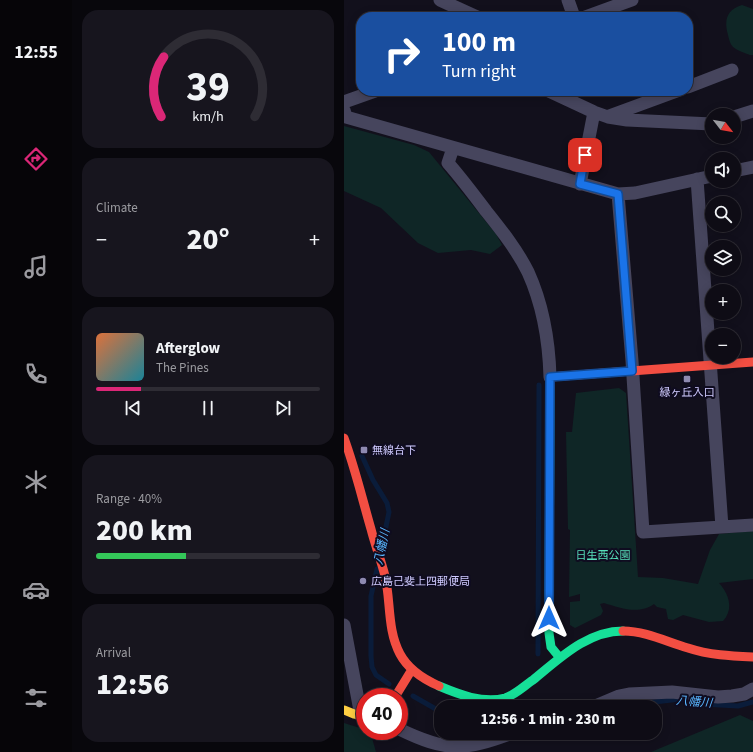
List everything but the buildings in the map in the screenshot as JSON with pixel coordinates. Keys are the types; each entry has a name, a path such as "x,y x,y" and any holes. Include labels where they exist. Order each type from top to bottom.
{"street":[{"path":"440,0 466,12"},
{"path":"568,0 572,12"},
{"path":"599,12 632,0"},
{"path":"693,85 732,70"},
{"path":"344,102 361,96"},
{"path":"560,96 608,117 628,120 705,124"},
{"path":"608,117 664,96"},
{"path":"344,110 346,117 618,194 635,193 705,177"},
{"path":"741,115 753,111"},
{"path":"580,184 594,112"},
{"path":"453,148 448,163 507,238 520,258 528,272 546,329 550,377 549,633 551,647 560,658"},
{"path":"741,170 753,167"},
{"path":"697,179 722,527"},
{"path":"618,194 643,532 753,524"},
{"path":"550,377 753,362"},
{"path":"344,438 382,566 395,643 403,661 411,671 453,692 467,696 494,699 504,698 518,692 560,658 585,641 602,634 618,631 650,635 697,651 729,656 753,657"},
{"path":"344,625 357,688"},
{"path":"401,688 411,671"},
{"path":"610,700 629,694 672,692 705,696 725,696 744,694 753,689"},
{"path":"344,710 356,714"},
{"path":"408,734 428,743 450,748 476,745 491,740"}],"green space":[{"path":"742,5 753,9 753,55 737,50 733,47 727,30 726,21 729,13"},
{"path":"344,126 414,145 429,152 496,234 502,245 490,254 471,250 438,253 418,243 381,208 344,191"},
{"name":"日生西公園","path":"619,388 626,393 638,577 663,578 698,584 710,550 719,534 753,531 753,579 719,583 728,597 729,602 728,612 723,621 709,622 683,615 673,620 668,619 666,609 657,607 654,604 642,609 629,610 604,603 600,604 603,611 601,615 575,628 570,625 570,602 580,601 580,594 569,597 570,530 568,529 566,432 572,432 576,393"},
{"path":"740,715 753,721 753,752 651,752"},
{"path":"344,723 356,727 356,740 373,740 376,752 344,752"}],"waterway":[{"path":"538,654 539,385"},
{"name":"八幡川","path":"362,456 373,480 387,503 389,512 382,546"},
{"name":"八幡川","path":"377,569 371,596 372,667 376,675 389,684"},
{"name":"八幡川","path":"413,696 434,708"},
{"name":"八幡川","path":"662,701 680,699 702,704 738,706 753,702"}],"traffic: fast":[{"path":"550,388 549,633 551,647 560,658"},
{"path":"439,686 462,695 479,699 497,700 505,698 512,695 533,680 563,655 586,641 610,632 623,631"}],"traffic: slow":[{"path":"344,710 356,714"}],"traffic: jam":[{"path":"550,388 550,377 753,362"},
{"path":"344,438 385,576 391,625 396,645 403,659 412,669 422,677 439,686"},
{"path":"623,631 632,631 648,635 680,646 712,654 753,657"},
{"path":"401,688 411,671"}],"place":[{"name":"緑ヶ丘入口","path":"687,379"},
{"name":"無線台下","path":"364,450"},
{"name":"広島己斐上四郵便局","path":"363,581"}],"route":[{"path":"549,618 550,377 632,371 618,194 580,184 585,155"}]}
